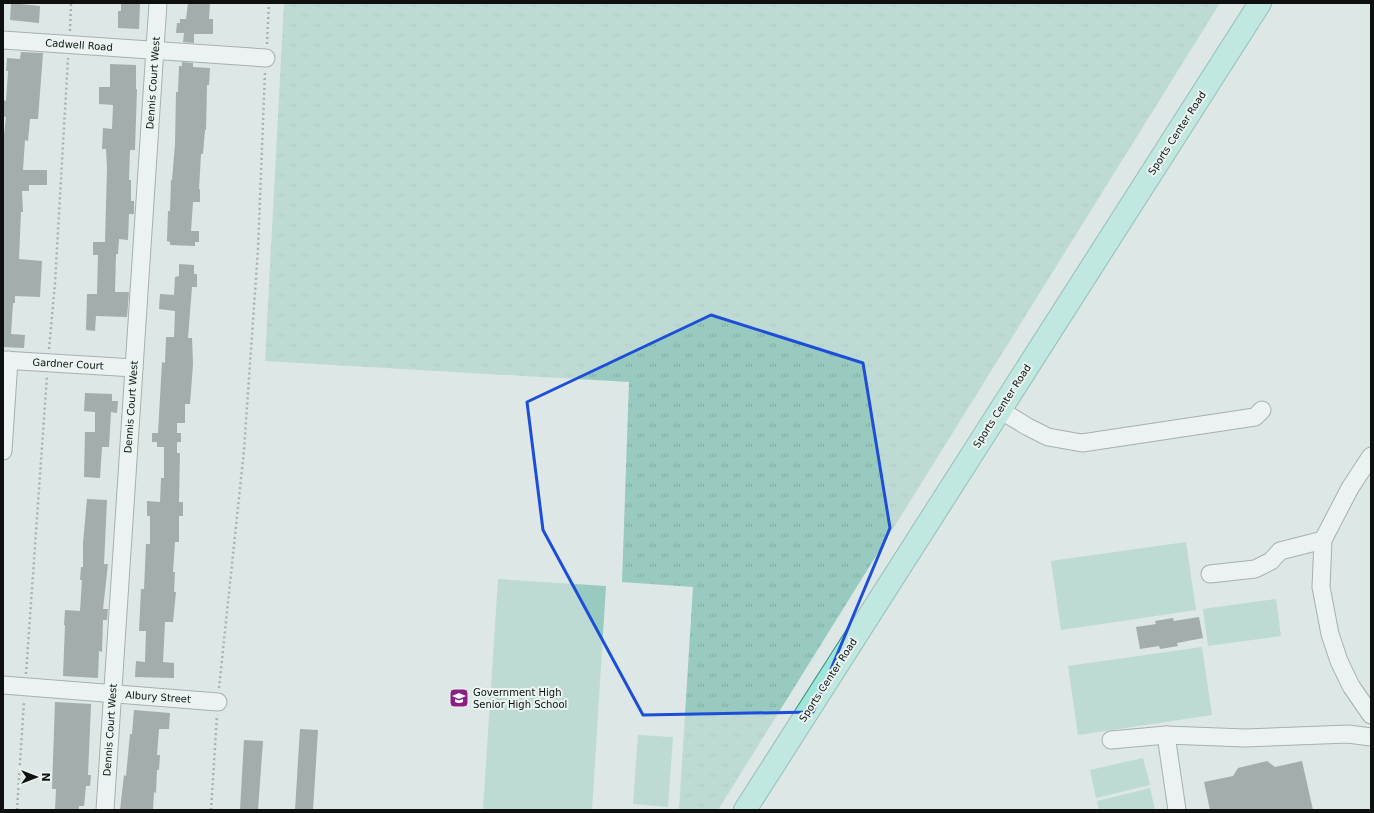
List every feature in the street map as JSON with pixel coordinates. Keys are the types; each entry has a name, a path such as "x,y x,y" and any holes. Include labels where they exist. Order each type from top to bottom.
{"main road":[{"name":"Sports Center Road","path":"745,810 1260,3"}],"street":[{"name":"Dennis Court West","path":"104,810 158,3"},
{"name":"Cadwell Road","path":"3,40 266,58"},
{"path":"3,451 6,360"},
{"name":"Gardner Court","path":"6,360 134,368"},
{"path":"1000,410 1048,437 1082,443 1255,417 1262,410"},
{"path":"1371,456 1350,488 1323,540 1321,587 1330,634 1339,661 1351,686 1371,715"},
{"path":"1210,574 1254,569 1270,561 1280,551 1323,540"},
{"name":"Albury Street","path":"3,685 218,702"},
{"path":"1111,740 1166,735 1245,738 1348,734 1371,737"},
{"path":"1166,735 1177,810"}],"path":[{"path":"17,810 48,362 55,282 71,3"},
{"path":"211,810 218,702 244,450 258,249 269,3"}],"highlighted area":[{"path":"711,315 863,363 890,528 813,712 643,715 543,530 527,402"}],"green space":[{"path":"284,3 1220,3 718,810 679,810 693,587 622,582 629,382 265,361"},
{"path":"1186,542 1196,610 1061,630 1051,561"},
{"path":"498,579 606,586 592,810 483,810"},
{"path":"1276,599 1281,636 1208,646 1203,609"},
{"path":"1202,647 1212,715 1078,735 1068,666"},
{"path":"638,735 673,737 668,807 633,804"},
{"path":"1143,758 1150,785 1096,798 1090,770"},
{"path":"1150,788 1155,810 1099,810 1097,801"}],"building":[{"path":"11,3 40,6 39,23 10,20"},
{"path":"121,3 140,3 139,29 118,28 118,11 121,11"},
{"path":"188,3 210,3 209,19 213,19 213,34 194,34 194,43 183,42 184,33 176,33 177,23 180,23 180,19 186,19"},
{"path":"21,52 43,53 38,119 30,119 28,141 25,140 23,170 47,170 47,185 29,185 29,191 22,191 23,212 21,212 19,259 42,261 40,297 15,296 15,303 13,303 11,334 25,335 24,348 3,347 3,145 6,117 3,116 3,100 6,101 8,71 6,71 7,58 20,59"},
{"path":"182,62 193,63 193,67 210,68 209,85 207,85 206,130 203,154 201,154 199,189 200,202 193,202 191,231 199,231 199,242 195,242 195,246 170,245 170,242 167,241 168,211 170,211 171,180 175,144 176,92 178,92 179,66 182,66"},
{"path":"110,64 136,65 137,89 135,150 130,150 129,180 131,180 131,201 134,201 134,214 129,214 128,240 119,239 118,254 116,254 115,292 129,292 127,317 96,316 95,331 86,330 87,294 97,294 98,255 93,255 93,242 105,242 107,168 106,149 102,149 103,128 112,129 113,105 99,104 99,87 110,87"},
{"path":"179,264 194,265 194,274 197,274 197,287 192,287 188,338 192,338 193,364 190,404 185,404 185,423 177,423 177,433 181,433 181,442 177,442 177,453 180,453 179,502 183,502 183,516 179,516 179,542 175,542 173,572 175,572 174,592 176,592 173,622 165,622 163,662 174,663 174,678 135,677 136,661 145,662 146,631 139,631 141,589 144,589 146,544 150,544 150,516 147,516 147,501 160,502 161,478 164,478 164,447 157,447 157,442 152,442 152,433 158,433 162,362 165,363 166,337 174,337 175,311 159,309 160,294 174,295 175,277 179,276"},
{"path":"85,393 112,394 112,401 118,401 117,413 111,412 109,447 102,447 100,478 84,477 85,432 95,432 95,412 84,411"},
{"path":"87,499 107,500 104,564 108,564 103,609 108,609 107,620 103,620 102,652 99,651 98,678 63,676 65,610 80,611 82,580 80,580 81,567 83,567 83,543"},
{"path":"1199,617 1203,638 1177,643 1178,646 1160,649 1159,646 1140,649 1136,627 1156,624 1155,621 1173,618 1174,621"},
{"path":"55,702 91,704 88,775 91,775 90,786 86,786 84,806 79,806 79,810 55,810 56,789 52,789"},
{"path":"134,710 170,713 169,729 159,729 157,755 160,755 159,770 157,770 156,793 154,792 153,810 120,810 124,775 126,776 130,734 132,734"},
{"path":"300,729 318,730 313,810 295,810"},
{"path":"244,740 263,741 258,810 240,810"},
{"path":"1267,761 1275,767 1302,761 1313,810 1210,810 1204,782 1233,776 1238,768"}],"place":[{"name":"Government High Senior High School","path":"459,698"}]}
